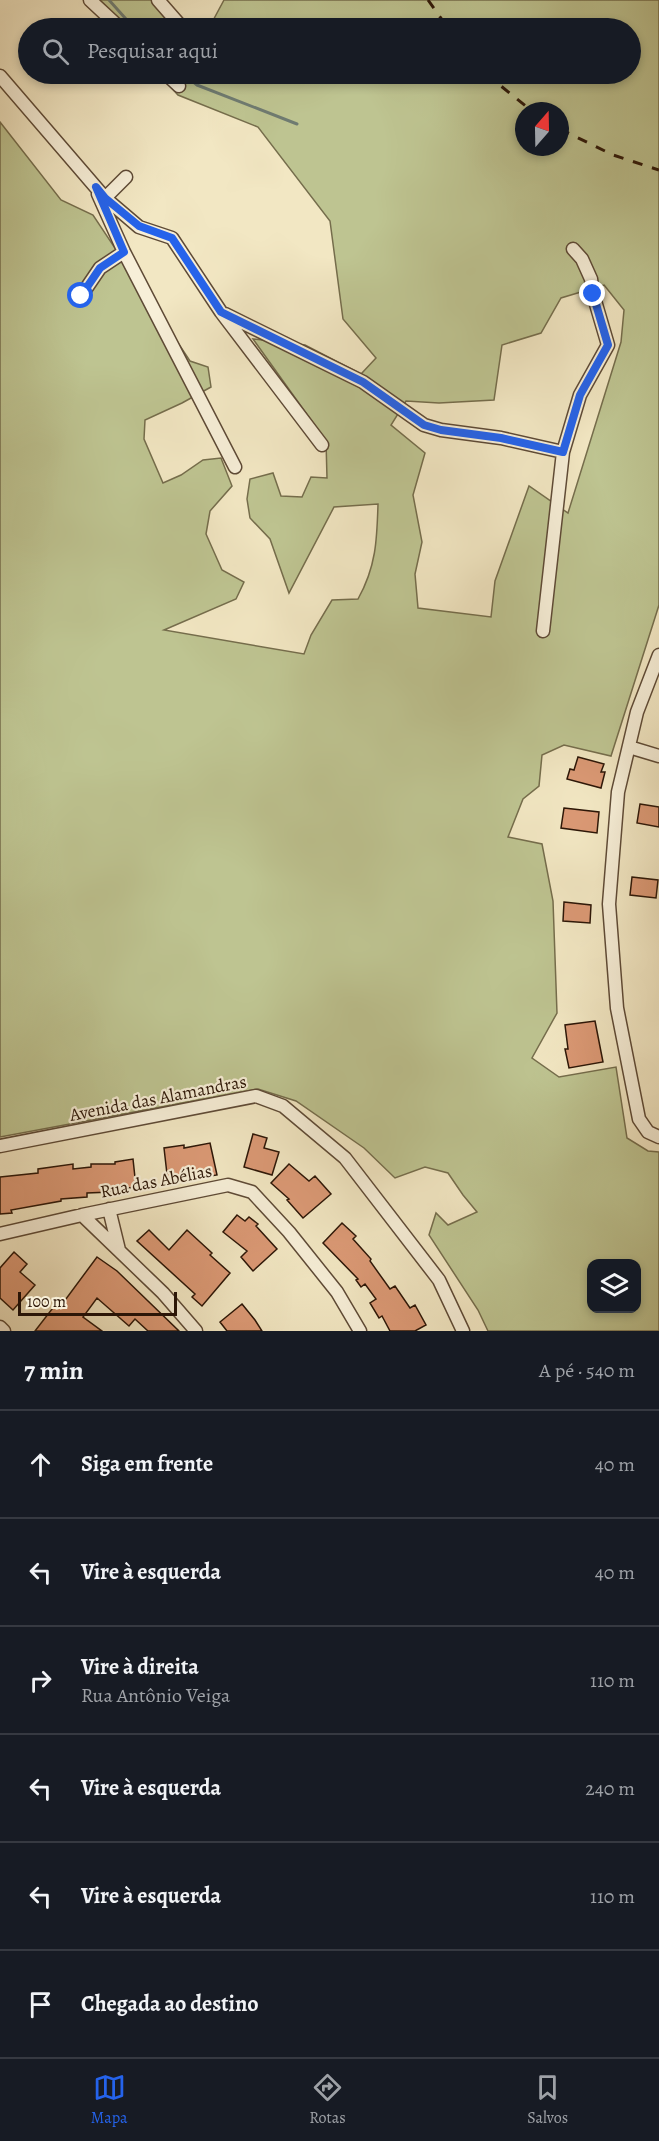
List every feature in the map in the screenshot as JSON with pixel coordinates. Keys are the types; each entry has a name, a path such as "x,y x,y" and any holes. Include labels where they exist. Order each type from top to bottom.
{"street":[{"path":"90,0 109,18"},
{"path":"158,0 174,18"},
{"path":"0,76 105,198 139,226 172,238 221,312 322,445"},
{"path":"105,198 126,177"},
{"path":"96,187 124,252 235,467"},
{"path":"543,631 563,452 580,395 608,345 593,294 591,279 582,259 573,249"},
{"path":"81,296 100,268 124,252"},
{"path":"221,312 363,382 424,425 441,430 501,438 563,452"},
{"path":"659,655 637,712 618,792 609,904 617,1008 639,1119 648,1132 659,1137"},
{"path":"629,747 659,756"},
{"name":"Avenida das Alamandras","path":"0,1146 256,1096 283,1106 345,1158 440,1281 463,1331"},
{"name":"Rua das Abélias","path":"0,1234 228,1185 252,1192 290,1232 337,1292 360,1331"},
{"path":"109,1209 120,1251"},
{"path":"82,1215 163,1293 196,1331"},
{"path":"0,1327 4,1331"}],"green space":[{"path":"93,0 157,0 166,18 109,18"},
{"path":"224,0 659,0 659,605 611,756 564,745 542,755 539,786 523,799 508,837 542,844 553,901 557,1013 532,1058 559,1077 616,1067 627,1138 648,1151 659,1152 659,1331 488,1331 478,1310 429,1235 436,1213 448,1225 477,1212 448,1173 425,1167 395,1178 364,1148 296,1101 258,1089 0,1137 0,122 61,200 93,215 190,361 208,367 211,387 145,420 144,439 163,483 181,475 203,460 221,458 232,486 210,511 206,534 222,570 244,582 236,599 164,630 304,654 311,635 332,600 358,599 364,587 374,553 378,504 334,507 289,593 270,539 250,518 247,499 250,479 273,473 281,496 302,497 311,477 327,478 326,441 253,339 305,345 361,374 376,358 343,319 330,221 258,127 178,95 168,84 641,84 641,18 214,18","holes":["604,285 624,310 621,342 568,513 529,486 495,581 491,617 418,608 415,574 422,542 413,495 425,453 391,425 406,401 439,403 494,400 502,345 541,333 561,298"]}],"building":[{"path":"578,757 604,764 601,772 605,772 601,788 567,779 570,769 574,770"},
{"path":"640,804 659,807 659,827 637,823"},
{"path":"564,808 599,812 597,833 561,828"},
{"path":"632,877 658,880 656,898 630,895"},
{"path":"564,902 591,905 590,923 563,921"},
{"path":"595,1021 603,1062 569,1068 565,1049 568,1049 565,1025"},
{"path":"253,1134 267,1138 264,1148 279,1152 272,1175 244,1167"},
{"path":"210,1143 217,1175 168,1183 164,1148 184,1145 184,1148"},
{"path":"133,1159 136,1187 111,1190 111,1192 87,1193 87,1197 61,1199 61,1201 0,1214 0,1177 38,1173 38,1169 73,1164 73,1169 91,1167 91,1164 115,1164 115,1162"},
{"path":"289,1164 309,1181 315,1176 331,1194 303,1218 287,1200 289,1199 271,1183"},
{"path":"237,1215 245,1221 249,1217 258,1224 256,1226 277,1249 253,1271 241,1257 247,1251 223,1232"},
{"path":"342,1223 356,1236 353,1239 371,1259 370,1261 390,1289 395,1286 410,1308 415,1305 426,1325 415,1331 390,1331 382,1316 379,1318 370,1303 376,1299 365,1284 361,1287 356,1280 358,1279 323,1243"},
{"path":"149,1230 169,1250 187,1230 230,1273 202,1306 192,1297 195,1294 137,1241"},
{"path":"14,1252 27,1264 20,1272 35,1285 13,1310 0,1298 0,1268"},
{"path":"97,1257 117,1271 179,1331 148,1331 135,1319 129,1326 97,1298 83,1317 102,1331 35,1331 59,1300 63,1303"},
{"path":"242,1304 262,1331 227,1331 220,1322"}],"waterway":[{"path":"109,0 125,18"},
{"path":"196,84 297,124"}],"railway":[{"path":"428,0 441,18"},
{"path":"498,84 521,102"},
{"path":"569,133 613,155 659,170"}],"route":[{"path":"81,296 100,268 124,252 96,187 105,198 139,226 172,238 221,312 363,382 424,425 441,430 501,438 563,452 580,395 608,345 593,294"}]}
